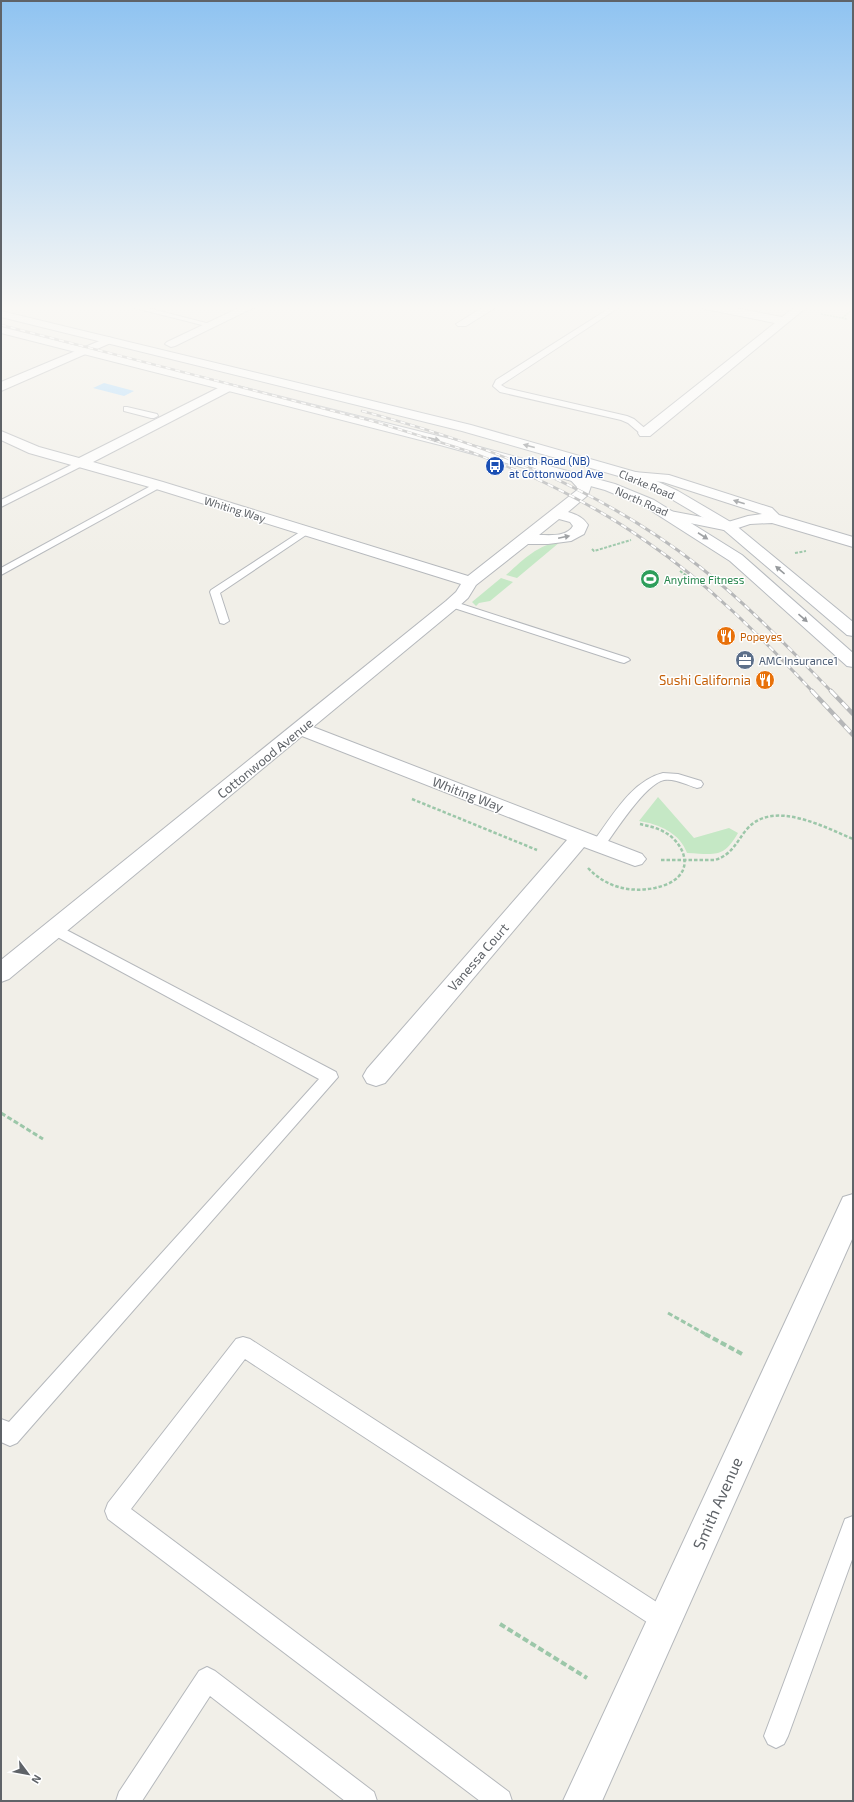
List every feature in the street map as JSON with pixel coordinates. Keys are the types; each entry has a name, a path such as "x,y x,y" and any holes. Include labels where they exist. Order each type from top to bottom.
{"street":[{"path":"79,464 222,390"},
{"name":"North Road","path":"235,390 446,442 574,476 610,487 649,503 670,515 729,527 748,520 773,518 853,542"},
{"name":"Clarke Road","path":"312,390 466,428 634,476 673,494 729,527 853,631"},
{"path":"645,433 698,390"},
{"name":"Whiting Way","path":"1,436 34,450 79,464 158,485 470,582"},
{"name":"Cottonwood Avenue","path":"1,973 452,604 462,595 470,582 584,492 584,486 574,476"},
{"name":"North Road","path":"634,476 664,478 767,511 773,518"},
{"path":"530,536 543,540 558,539 568,537 578,531 581,525 578,520 557,514"},
{"name":"Clarke Road","path":"670,515 736,558 853,662"},
{"name":"Whiting Way","path":"301,729 635,859"},
{"name":"Vanessa Court","path":"376,1076 589,842"},
{"name":"Smith Avenue","path":"582,1801 853,1206"}],"lane":[{"path":"503,390 624,418 631,421 645,433"},
{"path":"127,409 154,416"},
{"path":"1,504 79,464"},
{"path":"1,572 158,485"},
{"path":"224,622 215,592 306,531"},
{"path":"452,604 624,660"},
{"path":"589,842 648,784 659,778 671,777 697,784"},
{"path":"1,1429 10,1436 330,1077 55,929"},
{"path":"500,1801 116,1512 244,1346 664,1620"},
{"path":"776,1736 853,1527"},
{"path":"128,1801 207,1679 365,1801"}],"path":[{"path":"588,546 594,551 631,540"},
{"path":"795,553 804,552"},
{"path":"680,571 694,582"},
{"path":"407,797 538,850 542,850"},
{"path":"635,859 715,860 722,858 734,849 752,823 770,814 778,814 796,818 853,839"},
{"path":"1,1113 43,1139"},
{"path":"668,1313 744,1355"},
{"path":"500,1624 587,1678"}],"green space":[{"path":"560,542 517,578 506,575 537,550 552,543"},
{"path":"501,578 513,582 490,601 479,603 476,606 472,602"},
{"path":"658,797 694,838 729,828 738,833 728,847 723,851 711,854 687,853 679,840 668,831 654,824 639,821"}],"water":[{"path":"101,390 134,391 124,396"}],"railway":[{"path":"253,390 376,422 471,452 528,475"},
{"path":"362,411 456,439 547,475"},
{"path":"526,474 573,497 603,514 633,532 670,558 734,612 813,692"},
{"path":"545,474 626,516 682,553 752,612 831,691"},
{"path":"812,691 853,735"},
{"path":"831,691 853,714"}],"place":[{"name":"North Road (NB) at Cottonwood Ave","path":"495,466"},
{"name":"Anytime Fitness","path":"650,579"},
{"name":"Popeyes","path":"726,636"},
{"name":"AMC Insurance1","path":"745,660"},
{"name":"Sushi California","path":"765,680"}]}
